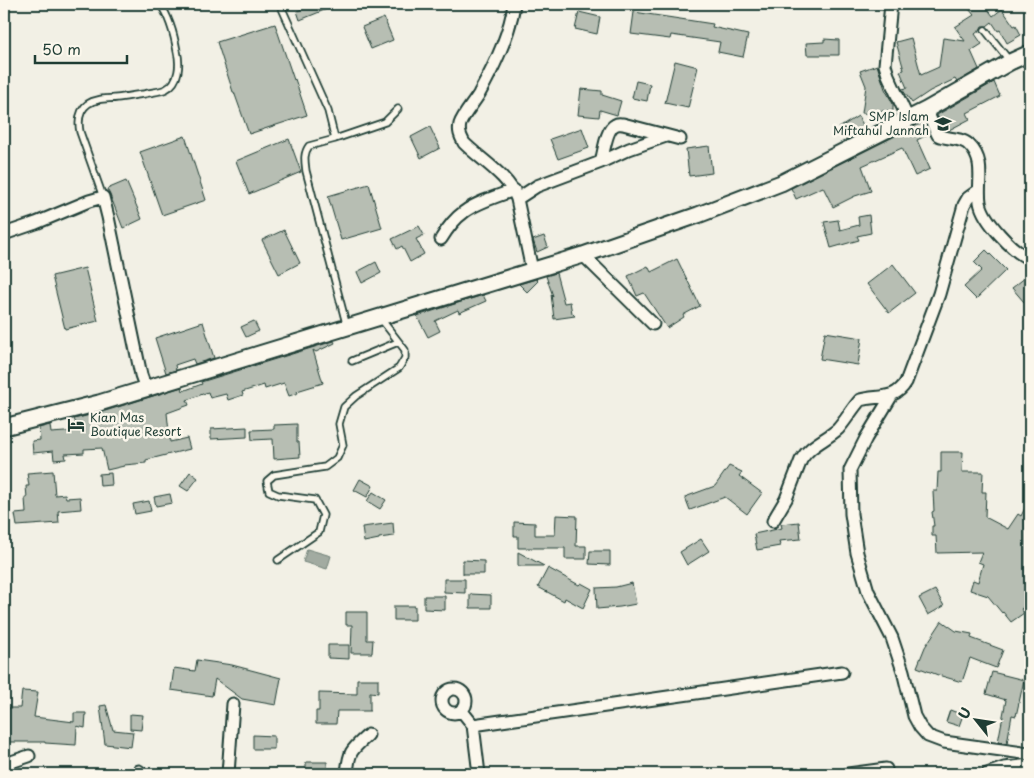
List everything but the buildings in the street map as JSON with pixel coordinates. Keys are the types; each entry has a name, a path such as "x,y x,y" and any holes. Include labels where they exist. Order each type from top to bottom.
{"street":[{"path":"514,4 512,17 497,58 462,121 459,131 464,143 507,181 516,194 532,270"},
{"path":"891,4 885,64 908,119"},
{"path":"4,427 146,389 583,255 698,215 782,183 926,110 1010,62 1030,53"},
{"path":"926,110 938,135 963,141 972,147 980,171 979,190 981,205 987,218 1015,249 1030,259"},
{"path":"601,162 608,134 615,125 623,124 680,139"},
{"path":"440,238 465,210 484,202 516,194 666,136"},
{"path":"979,190 972,194 964,205 939,294 909,377 904,386 892,395 866,438 850,470 851,514 857,553 868,591 892,638 903,671 914,716 920,727 928,736 944,742 1030,754"},
{"path":"4,234 102,196 141,376 146,389"},
{"path":"583,255 654,324"},
{"path":"773,521 786,499 801,460 812,446 837,429 860,400 892,395"},
{"path":"473,725 842,672"},
{"path":"228,774 233,704"},
{"path":"461,710 473,725 479,774"},
{"path":"347,774 351,751 368,735"},
{"path":"4,767 11,762 29,756"},
{"path":"987,774 1004,768 1030,765"},
{"path":"848,774 886,769"}],"lane":[{"path":"102,196 80,132 79,117 84,107 89,103 157,91 170,86 177,74 179,65 178,55 169,19 160,4"},
{"path":"280,4 328,111 335,140"},
{"path":"985,30 1010,62"},
{"path":"347,327 306,171 306,151 309,146 335,140 384,122 398,109"},
{"path":"278,560 319,532 323,515 315,500 278,495 269,491 267,481 274,475 325,467 337,458 343,446 339,424 344,407 356,396 399,368 405,358 404,350 380,317"},
{"path":"352,361 398,342"}],"shaded area":[{"path":"307,549 331,556 327,569 303,562"}],"place":[{"name":"SMP Islam Miftahul Jannah","path":"943,124"},
{"name":"Kian Mas Boutique Resort","path":"76,425"}]}
